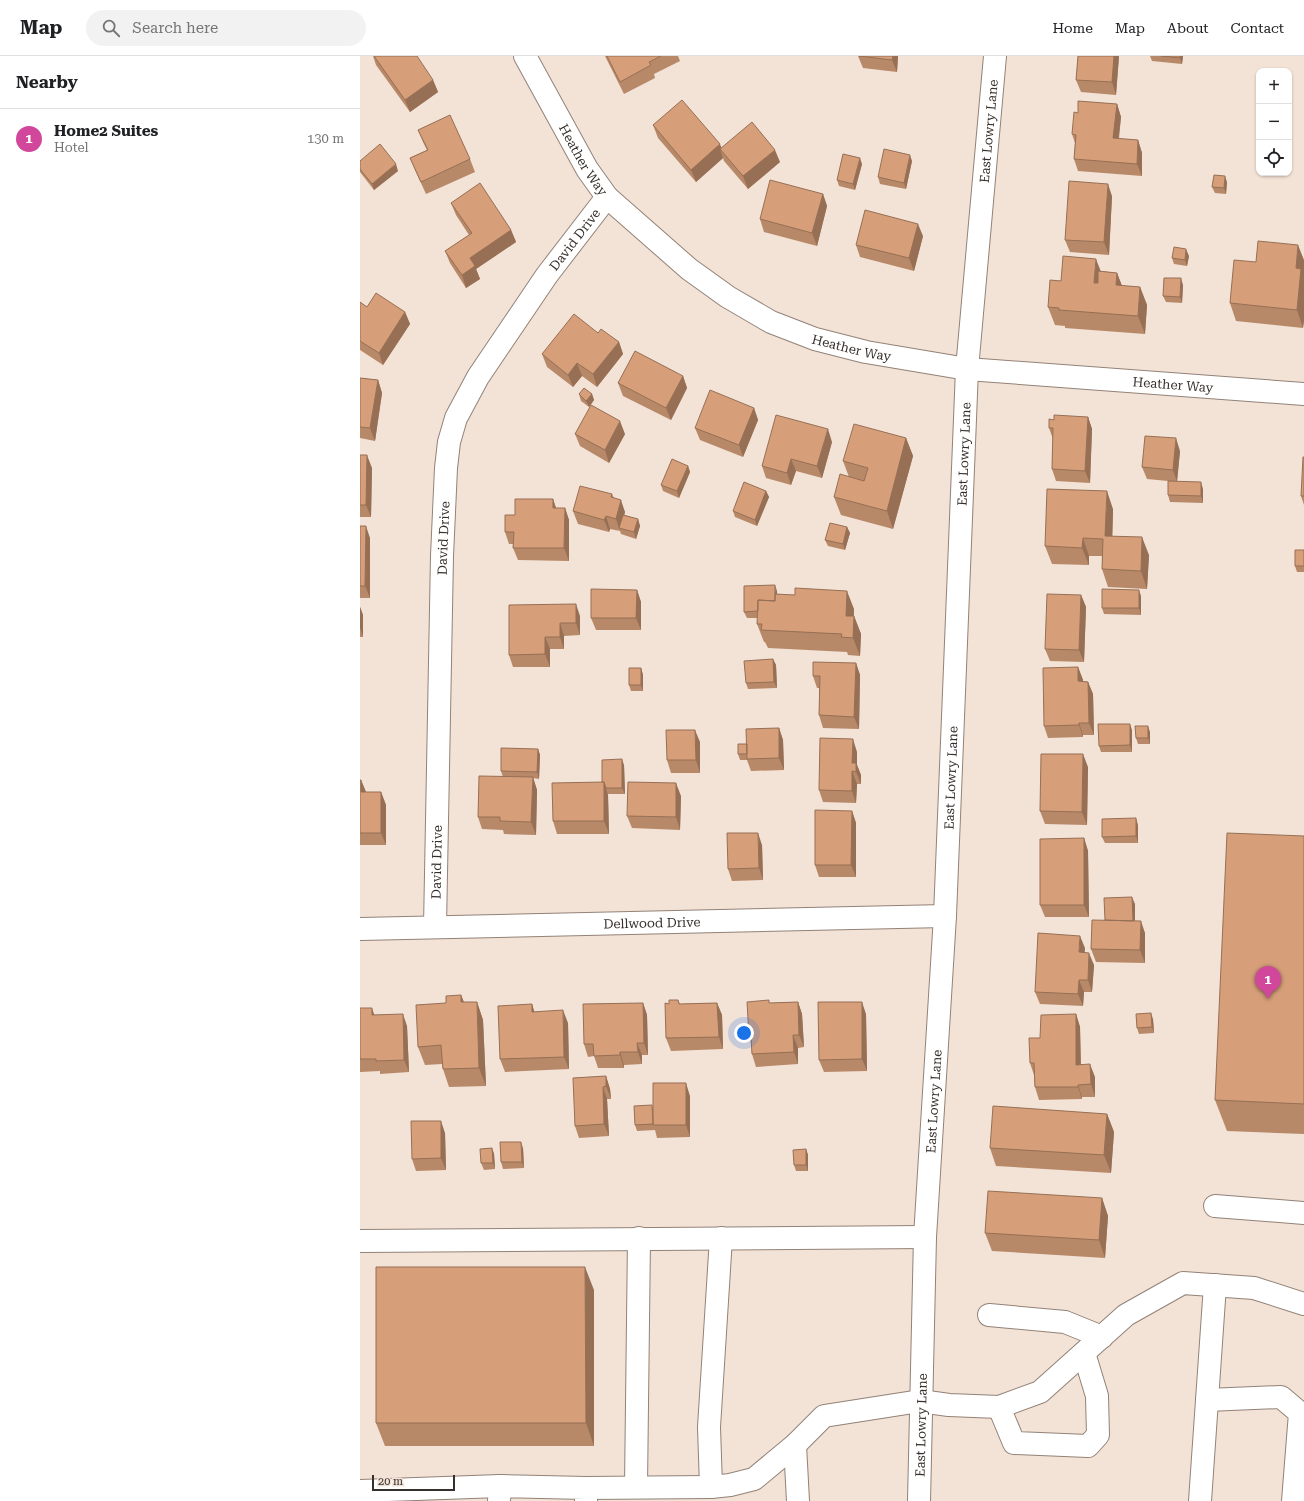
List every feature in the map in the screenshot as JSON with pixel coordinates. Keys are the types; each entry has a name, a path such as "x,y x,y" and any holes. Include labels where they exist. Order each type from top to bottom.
{"street":[{"name":"Heather Way","path":"525,56 587,169 607,197 689,269 728,297 770,322 815,339 866,352 967,369 1304,394"},
{"name":"East Lowry Lane","path":"918,1501 925,1237 945,916 967,369 995,56"},
{"name":"David Drive","path":"436,928 442,556 448,442 456,418 478,377 547,275 607,197"},
{"name":"Dellwood Drive","path":"360,929 945,916"},
{"path":"1215,1206 1304,1213"},
{"path":"360,1240 925,1237"},
{"path":"636,1488 639,1238"},
{"path":"712,1487 709,1427 722,1238"},
{"path":"360,1491 586,1494 636,1488 712,1487 730,1485 754,1479 795,1445 824,1416 920,1401 949,1405 1000,1407 1040,1392 1126,1315 1183,1283 1254,1288 1304,1304"},
{"path":"1200,1501 1215,1285"},
{"path":"989,1315 1065,1322 1102,1337"},
{"path":"1000,1407 1014,1443 1088,1446 1098,1435 1098,1416 1097,1396 1084,1353"},
{"path":"1207,1400 1282,1397 1300,1413 1293,1501"},
{"path":"795,1445 798,1501"}],"building":[{"path":"374,56 417,56 433,80 405,100"},
{"path":"607,56 661,56 649,62 651,65 620,82"},
{"path":"859,56 893,56 892,60"},
{"path":"1078,56 1114,56 1112,82 1076,80"},
{"path":"1161,56 1180,56 1180,58"},
{"path":"682,100 720,144 691,170 653,125"},
{"path":"1078,101 1117,104 1113,138 1138,140 1137,164 1074,159 1076,135 1072,134 1074,112 1078,113"},
{"path":"450,115 470,159 421,182 410,158 428,150 418,130"},
{"path":"752,122 775,150 743,176 720,149"},
{"path":"380,144 396,164 372,184 360,169 360,161"},
{"path":"884,149 910,155 904,183 878,177"},
{"path":"843,154 860,158 853,184 837,180"},
{"path":"1214,175 1225,176 1224,188 1212,187"},
{"path":"770,180 823,194 812,233 760,219"},
{"path":"1069,181 1108,184 1104,242 1065,240"},
{"path":"480,183 511,230 470,258 475,266 462,275 445,251 472,233 451,203"},
{"path":"865,210 918,224 909,258 856,245"},
{"path":"1258,241 1298,245 1296,268 1301,269 1297,310 1230,303 1234,260 1256,262"},
{"path":"1174,247 1186,249 1185,260 1172,258"},
{"path":"1063,256 1096,259 1094,283 1098,283 1098,271 1117,273 1116,285 1140,287 1138,316 1059,310 1059,308 1048,307 1050,280 1061,281"},
{"path":"1164,278 1181,278 1180,297 1163,296"},
{"path":"376,293 405,312 379,353 360,341 360,302 367,307"},
{"path":"574,314 598,333 601,329 619,342 593,374 577,363 568,375 542,354"},
{"path":"635,351 683,376 666,408 618,383"},
{"path":"360,378 378,380 370,428 360,427"},
{"path":"584,388 592,394 586,401 579,394"},
{"path":"710,390 754,408 739,445 695,428"},
{"path":"591,405 620,421 605,450 575,434"},
{"path":"776,415 828,429 817,466 791,459 787,473 762,466"},
{"path":"1054,415 1088,417 1085,471 1052,469 1053,428 1049,428 1049,419 1054,420"},
{"path":"854,424 906,438 887,511 834,497 840,474 864,481 868,468 843,461"},
{"path":"1145,436 1176,438 1173,470 1142,467"},
{"path":"360,455 367,455 366,505 360,505"},
{"path":"1303,457 1304,496 1301,496"},
{"path":"672,459 688,466 677,491 661,485"},
{"path":"1168,481 1201,482 1201,496 1168,495"},
{"path":"744,482 766,491 755,520 733,511"},
{"path":"580,486 612,494 611,497 621,500 616,519 606,516 604,520 573,511"},
{"path":"1047,489 1107,491 1105,536 1142,537 1141,571 1102,569 1103,539 1083,538 1082,548 1045,546"},
{"path":"515,499 553,499 553,508 565,508 564,548 513,548 514,532 505,532 505,515 515,515"},
{"path":"623,515 638,519 634,532 619,528"},
{"path":"830,523 847,527 843,544 825,540"},
{"path":"360,526 366,526 365,586 360,586"},
{"path":"1295,550 1304,550 1304,566 1295,566"},
{"path":"775,585 775,601 758,600 758,611 744,612 744,586"},
{"path":"795,588 847,591 846,616 854,616 853,638 841,637 842,634 761,630 762,624 757,624 758,600 775,601 775,594 795,595"},
{"path":"591,589 637,590 636,618 591,618"},
{"path":"1102,589 1139,590 1139,608 1102,608"},
{"path":"1047,594 1081,595 1079,650 1045,649"},
{"path":"576,604 576,623 560,623 560,637 545,637 545,654 509,655 509,605"},
{"path":"773,659 774,682 746,683 744,661"},
{"path":"813,662 856,663 854,717 819,715 820,676 813,676"},
{"path":"1078,667 1078,681 1088,682 1089,723 1079,723 1079,725 1044,726 1043,668"},
{"path":"629,668 641,668 641,685 629,685"},
{"path":"1098,724 1130,724 1130,745 1099,746"},
{"path":"1135,726 1148,726 1148,738 1136,738"},
{"path":"779,728 779,758 747,759 746,729"},
{"path":"666,730 695,730 696,760 667,760"},
{"path":"820,738 853,739 852,763 856,763 856,772 852,771 852,791 819,790"},
{"path":"738,744 747,744 747,754 738,754"},
{"path":"501,748 538,749 537,772 501,771"},
{"path":"1041,754 1083,754 1082,812 1040,811"},
{"path":"622,759 622,788 606,788 604,782 602,782 602,760"},
{"path":"479,776 533,777 531,822 500,821 500,817 478,817"},
{"path":"360,780 361,792 381,792 381,833 360,833"},
{"path":"604,782 604,821 553,821 552,783"},
{"path":"628,782 676,783 676,817 627,816"},
{"path":"815,810 852,811 851,865 815,865"},
{"path":"1136,818 1136,836 1102,837 1102,819"},
{"path":"727,833 758,833 759,868 728,869"},
{"path":"1227,833 1304,836 1304,1104 1215,1100"},
{"path":"1084,838 1084,905 1040,905 1040,839"},
{"path":"1132,897 1133,921 1105,920 1104,898"},
{"path":"1092,920 1141,921 1140,950 1091,949"},
{"path":"1038,933 1080,936 1079,952 1089,953 1088,980 1079,980 1078,994 1035,992"},
{"path":"461,995 461,1002 477,1002 479,1068 443,1069 441,1045 418,1047 416,1005 446,1003 446,996"},
{"path":"669,1000 678,1000 679,1004 717,1003 719,1037 666,1038 665,1003 669,1004"},
{"path":"769,1000 769,1003 798,1002 799,1035 793,1035 794,1052 752,1054 751,1036 749,1036 747,1002"},
{"path":"818,1002 862,1002 862,1059 819,1060"},
{"path":"643,1003 644,1043 637,1043 638,1052 620,1052 620,1055 594,1056 593,1044 584,1044 583,1004"},
{"path":"532,1004 532,1012 563,1010 564,1057 500,1059 498,1006"},
{"path":"360,1008 372,1008 372,1015 403,1014 404,1060 376,1061 376,1059 360,1059"},
{"path":"1151,1013 1152,1027 1137,1028 1136,1014"},
{"path":"1076,1014 1076,1065 1090,1064 1091,1084 1078,1085 1078,1087 1035,1087 1034,1063 1030,1063 1029,1038 1040,1038 1041,1015"},
{"path":"606,1076 606,1086 603,1087 604,1124 575,1126 573,1078"},
{"path":"653,1083 686,1083 686,1125 653,1125"},
{"path":"652,1105 653,1124 635,1125 634,1106"},
{"path":"993,1106 1107,1114 1104,1155 990,1148"},
{"path":"411,1121 441,1121 441,1158 412,1159"},
{"path":"500,1142 521,1142 522,1162 501,1162"},
{"path":"492,1148 493,1163 481,1163 480,1149"},
{"path":"806,1149 806,1165 794,1165 793,1150"},
{"path":"988,1191 1102,1198 1099,1240 985,1233"},
{"path":"376,1267 585,1267 586,1423 376,1423"}],"place":[{"name":"Home2 Suites","path":"1268,999"}]}
